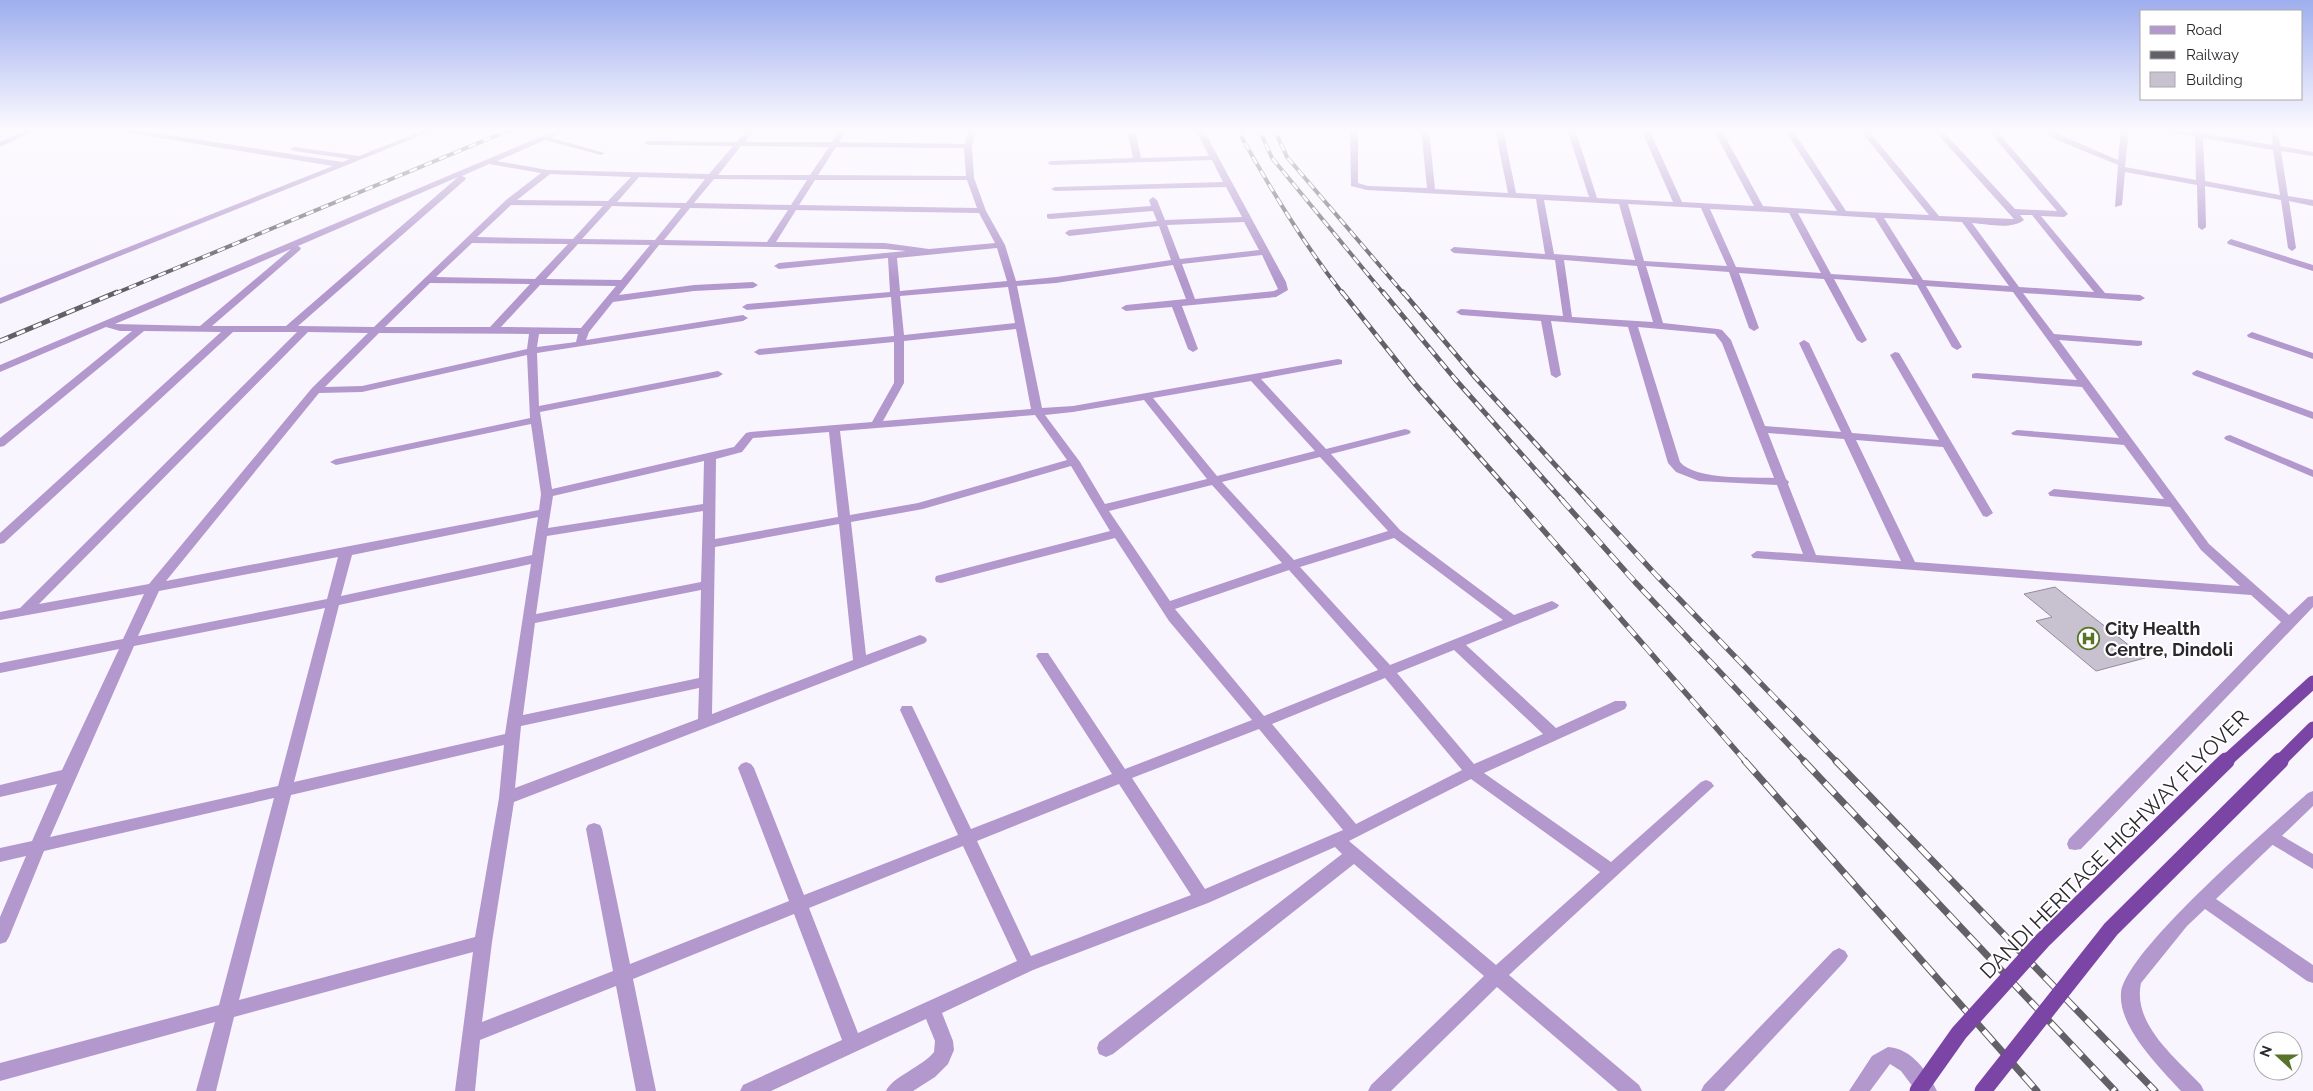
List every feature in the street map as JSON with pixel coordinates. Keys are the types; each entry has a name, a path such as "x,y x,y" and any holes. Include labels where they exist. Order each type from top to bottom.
{"main road":[{"name":"DANDI HERITAGE HIGHWAY FLYOVER","path":"1918,1091 1959,1033 2042,941 2200,785 2313,682"},
{"path":"1983,1091 2112,929 2313,728"}],"street":[{"path":"0,300 305,180"},
{"path":"0,369 448,180"},
{"path":"289,329 461,180"},
{"path":"0,937 39,848 68,775 154,587 316,390 509,202 538,180"},
{"path":"493,330 632,180"},
{"path":"580,344 584,330 711,180"},
{"path":"770,244 811,180"},
{"path":"971,180 982,211 1000,245 1012,284 1037,411 1074,462 1102,509 1166,607 1354,832"},
{"path":"1126,308 1281,292 1283,286 1227,180"},
{"path":"1354,180 1354,184 1367,188 1705,208 2018,222 2019,218 1984,180"},
{"path":"1430,180 1431,191"},
{"path":"1509,180 1513,197"},
{"path":"1587,180 1594,200"},
{"path":"1668,180 1679,205"},
{"path":"1744,180 1760,209"},
{"path":"1822,180 1844,214"},
{"path":"1905,180 1936,218"},
{"path":"2014,212 2064,214 2035,180"},
{"path":"2118,205 2120,180"},
{"path":"2186,180 2313,203"},
{"path":"2201,180 2202,227"},
{"path":"2281,180 2292,248"},
{"path":"1055,189 1229,184"},
{"path":"1540,198 1568,320"},
{"path":"509,202 982,211"},
{"path":"1623,202 1659,327"},
{"path":"1050,216 1155,204 1192,302"},
{"path":"1705,208 1734,270 1754,328"},
{"path":"1792,211 1862,340"},
{"path":"2035,214 2102,295"},
{"path":"1878,215 1957,347"},
{"path":"1069,233 1162,224 1247,219"},
{"path":"1964,220 2176,504 2205,547 2289,622"},
{"path":"202,329 308,239"},
{"path":"470,240 884,246 926,251"},
{"path":"2231,242 2313,268"},
{"path":"779,266 1000,245"},
{"path":"1454,250 2140,298"},
{"path":"747,307 1056,280 1176,262 1265,252"},
{"path":"876,424 898,389 899,338 892,255"},
{"path":"428,280 624,283"},
{"path":"611,299 694,288 753,285"},
{"path":"1176,304 1193,349"},
{"path":"1461,312 1711,330 1723,336 1811,559"},
{"path":"316,390 362,389 532,351 744,318"},
{"path":"1546,319 1556,375"},
{"path":"104,324 120,328 584,330"},
{"path":"1632,325 1674,464 1680,470 1700,477 1782,482"},
{"path":"759,352 1019,326"},
{"path":"0,444 142,328"},
{"path":"0,540 230,329"},
{"path":"24,612 306,329"},
{"path":"465,1091 483,942 507,798 514,722 547,494 535,415 532,351 534,330"},
{"path":"2252,335 2313,356"},
{"path":"2052,337 2138,344"},
{"path":"1804,343 1910,566"},
{"path":"1895,355 1987,513"},
{"path":"547,494 738,450 750,434 1072,409 1338,362"},
{"path":"2198,373 2313,416"},
{"path":"336,462 718,374"},
{"path":"1253,376 1396,533 1512,620"},
{"path":"1976,376 2086,384"},
{"path":"1147,397 1214,480 1386,670 1472,772 1612,872"},
{"path":"834,428 860,663"},
{"path":"1761,430 1947,444"},
{"path":"1102,509 1405,432"},
{"path":"2017,433 2129,442"},
{"path":"2230,438 2313,474"},
{"path":"705,722 710,457"},
{"path":"708,544 925,504 1074,462"},
{"path":"2054,493 2176,504"},
{"path":"542,533 708,507"},
{"path":"0,616 346,552 545,512"},
{"path":"941,579 1118,533"},
{"path":"1166,607 1291,565 1396,533"},
{"path":"206,1091 346,552"},
{"path":"1757,555 2255,591"},
{"path":"0,668 128,644 538,558"},
{"path":"529,620 707,585"},
{"path":"2075,844 2289,622 2313,600"},
{"path":"472,1034 1122,776 1263,722 1386,670 1552,605"},
{"path":"507,798 920,640"},
{"path":"1455,643 1554,735"},
{"path":"1043,656 1202,898"},
{"path":"514,722 706,681"},
{"path":"750,1091 1028,965 1202,898 1354,832 1472,772 1620,704"},
{"path":"907,710 1028,965"},
{"path":"0,855 39,848 512,738"},
{"path":"746,768 853,1044"},
{"path":"0,791 68,775"},
{"path":"1378,1091 1496,976 1706,786"},
{"path":"2194,1091 2148,1037 2131,1010 2129,990 2133,980 2181,922 2313,797"},
{"path":"594,830 646,1091"},
{"path":"2272,836 2313,862"},
{"path":"1336,840 1632,1091"},
{"path":"1106,1048 1353,855"},
{"path":"2204,900 2313,975"},
{"path":"0,1072 227,1009 483,942"},
{"path":"1712,1091 1839,956"},
{"path":"896,1091 935,1065 944,1055 944,1043 931,1009"},
{"path":"1859,1091 1882,1058 1889,1056 1898,1057 1906,1062 1927,1091"}],"building":[{"path":"2055,587 2145,658 2096,671 2036,621 2052,617 2024,594"}],"railway":[{"path":"114,294 389,180"},
{"path":"1266,180 1314,254 1343,294"},
{"path":"1290,180 1384,294"},
{"path":"1307,180 1404,294"},
{"path":"0,341 117,292"},
{"path":"1342,292 1415,384 1518,501"},
{"path":"1383,292 1455,379 1563,501"},
{"path":"1403,292 1474,376 1588,501"},
{"path":"1517,500 1746,762"},
{"path":"1562,500 1635,582 1805,762"},
{"path":"1587,500 1657,576 1837,762"},
{"path":"1745,761 2037,1091"},
{"path":"1804,761 2115,1091"},
{"path":"1836,761 2155,1091"}],"place":[{"name":"City Health Centre, Dindoli","path":"2089,638"}]}
